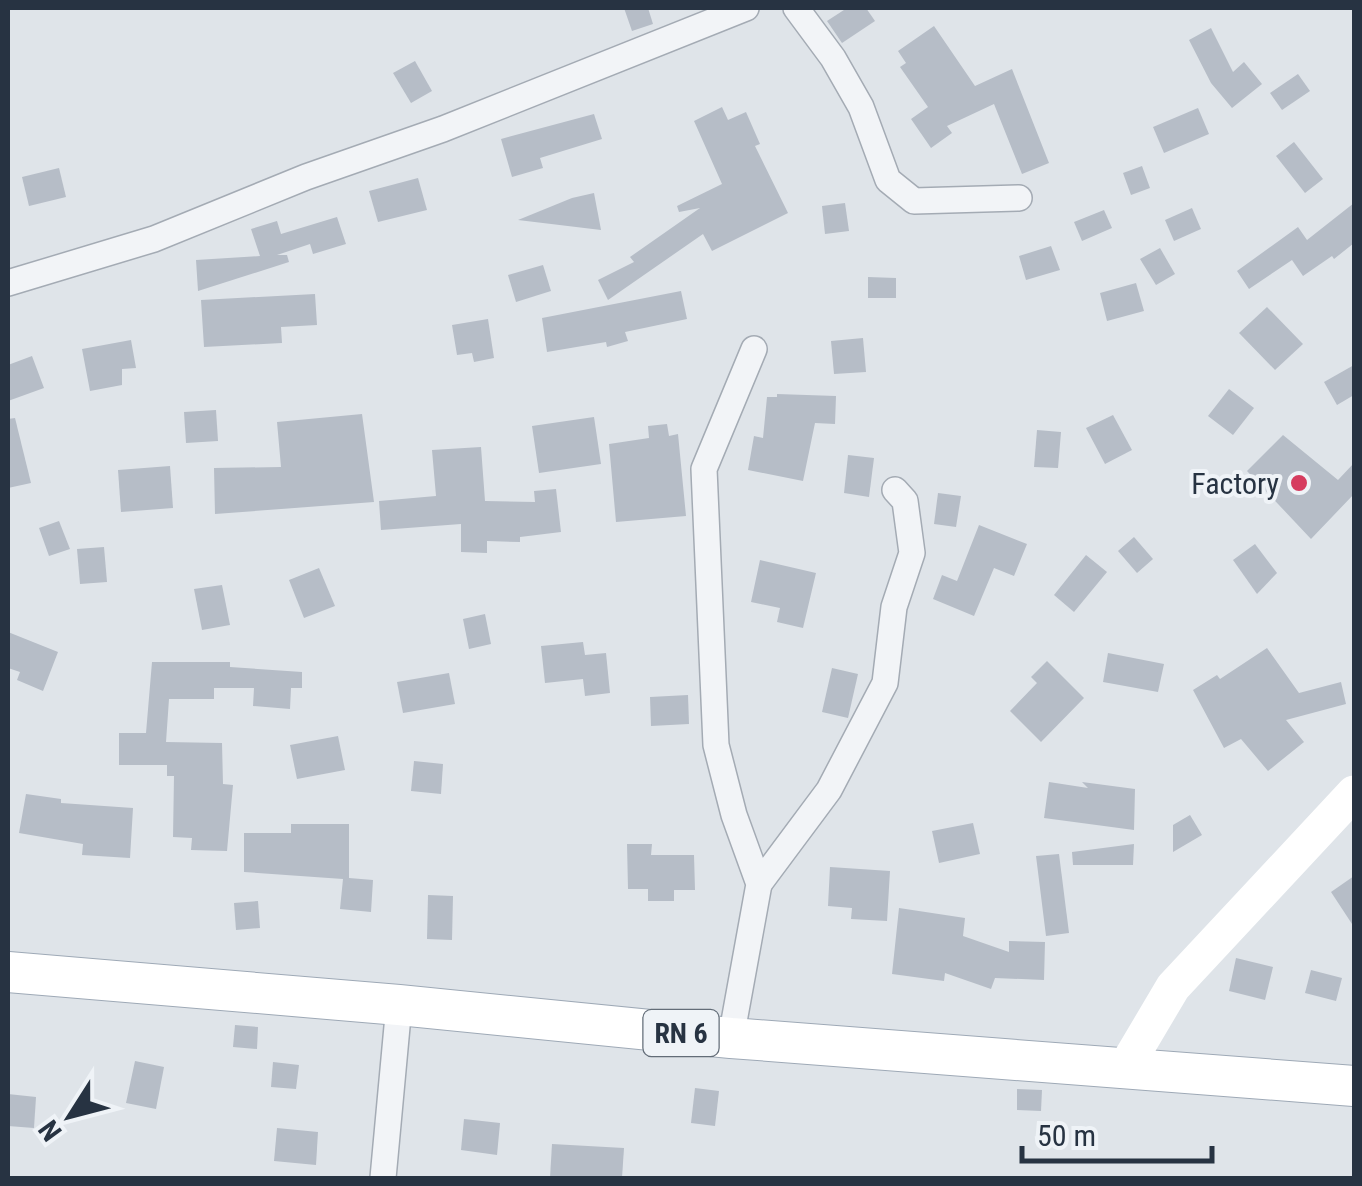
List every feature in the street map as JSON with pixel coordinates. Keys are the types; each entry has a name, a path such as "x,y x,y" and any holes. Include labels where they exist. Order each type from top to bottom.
{"main road":[{"name":"RN 6","path":"8,972 731,1038 1354,1086"}],"street":[{"path":"8,283 154,239 746,8"},
{"path":"796,8 833,58 861,107 888,180 914,201 1019,198"},
{"path":"754,349 704,469 716,745 734,814 759,884"},
{"path":"731,1038 759,884 829,790 886,683 894,606 912,553 905,501 895,490"},
{"path":"1125,1068 1173,987 1354,793"},
{"path":"384,1178 399,1005"}],"building":[{"path":"624,8 648,8 653,24 632,31"},
{"path":"847,8 866,8 875,21 842,43 827,21"},
{"path":"934,26 975,86 1012,69 1049,163 1022,174 994,104 947,126 952,133 931,148 911,119 928,107 900,67 906,63 898,51"},
{"path":"1211,28 1233,72 1244,62 1262,84 1232,108 1211,83 1189,40"},
{"path":"415,61 432,91 411,103 393,73"},
{"path":"1298,74 1310,91 1282,110 1270,93"},
{"path":"722,107 728,120 746,112 760,144 755,146 788,213 712,251 703,234 608,300 598,280 634,262 630,257 700,208 679,212 677,206 722,184 694,121"},
{"path":"1198,108 1209,134 1164,153 1153,127"},
{"path":"594,114 602,139 540,158 543,168 512,177 501,139"},
{"path":"1294,142 1323,179 1305,193 1276,156"},
{"path":"1142,166 1150,188 1131,195 1123,173"},
{"path":"59,168 66,197 29,206 22,177"},
{"path":"418,178 427,210 378,222 369,191"},
{"path":"594,193 601,230 518,220 572,198"},
{"path":"845,203 849,231 825,234 822,206"},
{"path":"1354,203 1354,243 1303,276 1292,260 1249,289 1237,271 1298,227 1307,240"},
{"path":"1192,208 1201,229 1174,241 1165,220"},
{"path":"1104,210 1112,228 1082,241 1074,222"},
{"path":"337,217 346,244 313,254 310,244 277,255 287,255 289,262 198,291 196,260 260,256 251,229 277,221 281,234"},
{"path":"1051,246 1060,270 1026,280 1019,256"},
{"path":"1160,248 1175,274 1156,285 1140,259"},
{"path":"543,265 551,291 516,302 508,275"},
{"path":"868,277 896,278 896,298 868,298"},
{"path":"1136,283 1144,311 1107,321 1100,293"},
{"path":"681,291 687,319 625,332 628,341 607,347 606,342 547,352 542,318"},
{"path":"315,294 317,325 281,327 282,343 204,347 201,300"},
{"path":"1267,307 1303,344 1275,370 1239,333"},
{"path":"488,319 494,358 474,362 472,353 457,355 452,325"},
{"path":"863,338 866,372 834,374 831,341"},
{"path":"131,340 136,368 122,369 122,385 90,391 82,349"},
{"path":"32,356 44,388 8,401 8,365"},
{"path":"1354,365 1354,395 1337,405 1324,382"},
{"path":"1229,389 1254,408 1233,435 1208,416"},
{"path":"836,396 835,424 815,423 803,481 748,470 754,436 763,438 767,397"},
{"path":"216,410 218,441 186,443 184,412"},
{"path":"362,414 374,502 215,514 214,468 281,467 277,422"},
{"path":"1113,415 1132,450 1105,464 1086,428"},
{"path":"594,417 601,464 539,473 532,426"},
{"path":"15,418 31,483 8,488 8,419"},
{"path":"667,424 669,436 678,434 686,516 616,522 609,444 649,438 648,426"},
{"path":"1037,430 1061,432 1058,468 1034,467"},
{"name":"Factory","path":"1283,435 1338,480 1354,463 1354,494 1311,539 1247,471"},
{"path":"481,447 485,501 535,502 534,491 556,489 561,532 520,537 520,542 487,541 487,553 461,552 461,524 381,530 379,501 436,496 432,450"},
{"path":"848,455 874,458 869,497 844,493"},
{"path":"170,466 173,508 121,512 118,470"},
{"path":"938,493 961,496 956,527 934,524"},
{"path":"59,521 70,549 49,556 39,528"},
{"path":"979,525 1027,544 1014,576 994,568 974,616 933,599 942,575 957,581"},
{"path":"1134,537 1153,559 1137,573 1118,551"},
{"path":"1255,544 1277,573 1257,594 1233,560"},
{"path":"104,547 107,582 80,584 77,549"},
{"path":"1086,555 1107,572 1074,612 1054,595"},
{"path":"760,560 816,573 803,628 777,622 780,608 751,602"},
{"path":"319,568 335,606 304,618 289,580"},
{"path":"222,585 230,625 202,630 194,589"},
{"path":"485,614 491,644 469,649 463,619"},
{"path":"8,632 58,652 43,691 17,680 20,672 8,668"},
{"path":"583,642 585,655 606,653 610,693 585,696 583,679 545,683 541,646"},
{"path":"1267,648 1299,693 1341,682 1346,704 1286,720 1304,742 1268,771 1241,739 1224,748 1193,690 1217,675 1220,679"},
{"path":"1108,653 1164,664 1158,692 1103,682"},
{"path":"1047,661 1084,698 1041,742 1010,711 1037,683 1031,677"},
{"path":"152,662 230,662 230,667 302,672 302,688 291,688 290,709 253,706 254,688 214,688 214,699 169,699 166,742 222,743 223,784 233,785 227,851 191,850 192,838 173,837 174,776 167,776 167,765 119,765 119,733 146,733"},
{"path":"832,668 858,674 848,718 822,712"},
{"path":"449,673 455,704 403,713 397,682"},
{"path":"688,695 689,724 651,726 650,697"},
{"path":"338,736 345,770 297,779 290,745"},
{"path":"414,761 443,764 441,794 411,791"},
{"path":"1049,782 1135,789 1134,830 1044,818"},
{"path":"26,794 61,799 61,803 133,808 130,858 82,855 83,844 19,833"},
{"path":"1190,815 1202,835 1173,852 1173,825"},
{"path":"973,823 980,854 939,863 932,831"},
{"path":"291,824 349,824 349,878 373,880 371,912 340,909 343,879 244,872 244,833 291,833"},
{"path":"627,844 652,844 651,855 694,855 695,890 674,890 674,901 648,901 648,889 628,889"},
{"path":"1134,844 1133,865 1073,865 1072,852"},
{"path":"1059,854 1069,933 1046,936 1036,856"},
{"path":"830,867 890,871 887,921 851,919 852,908 828,906"},
{"path":"1354,876 1354,927 1331,892"},
{"path":"428,895 453,896 452,940 427,939"},
{"path":"258,901 260,928 236,930 234,903"},
{"path":"899,908 965,918 963,936 1009,952 1009,941 1045,942 1044,980 995,978 991,989 945,973 944,981 892,974"},
{"path":"1236,958 1273,967 1265,1000 1229,991"},
{"path":"1311,970 1342,978 1336,1001 1305,993"},
{"path":"235,1025 258,1027 257,1049 233,1047"},
{"path":"135,1061 164,1067 156,1109 126,1103"},
{"path":"273,1062 299,1065 296,1089 271,1087"},
{"path":"695,1088 719,1091 715,1126 691,1123"},
{"path":"1017,1089 1042,1090 1041,1111 1017,1110"},
{"path":"8,1094 36,1097 34,1128 8,1126"},
{"path":"464,1119 500,1123 497,1155 461,1150"},
{"path":"277,1128 318,1132 316,1165 274,1161"},
{"path":"552,1144 624,1148 622,1178 550,1178"}],"place":[{"name":"Factory","path":"1299,483"}]}
